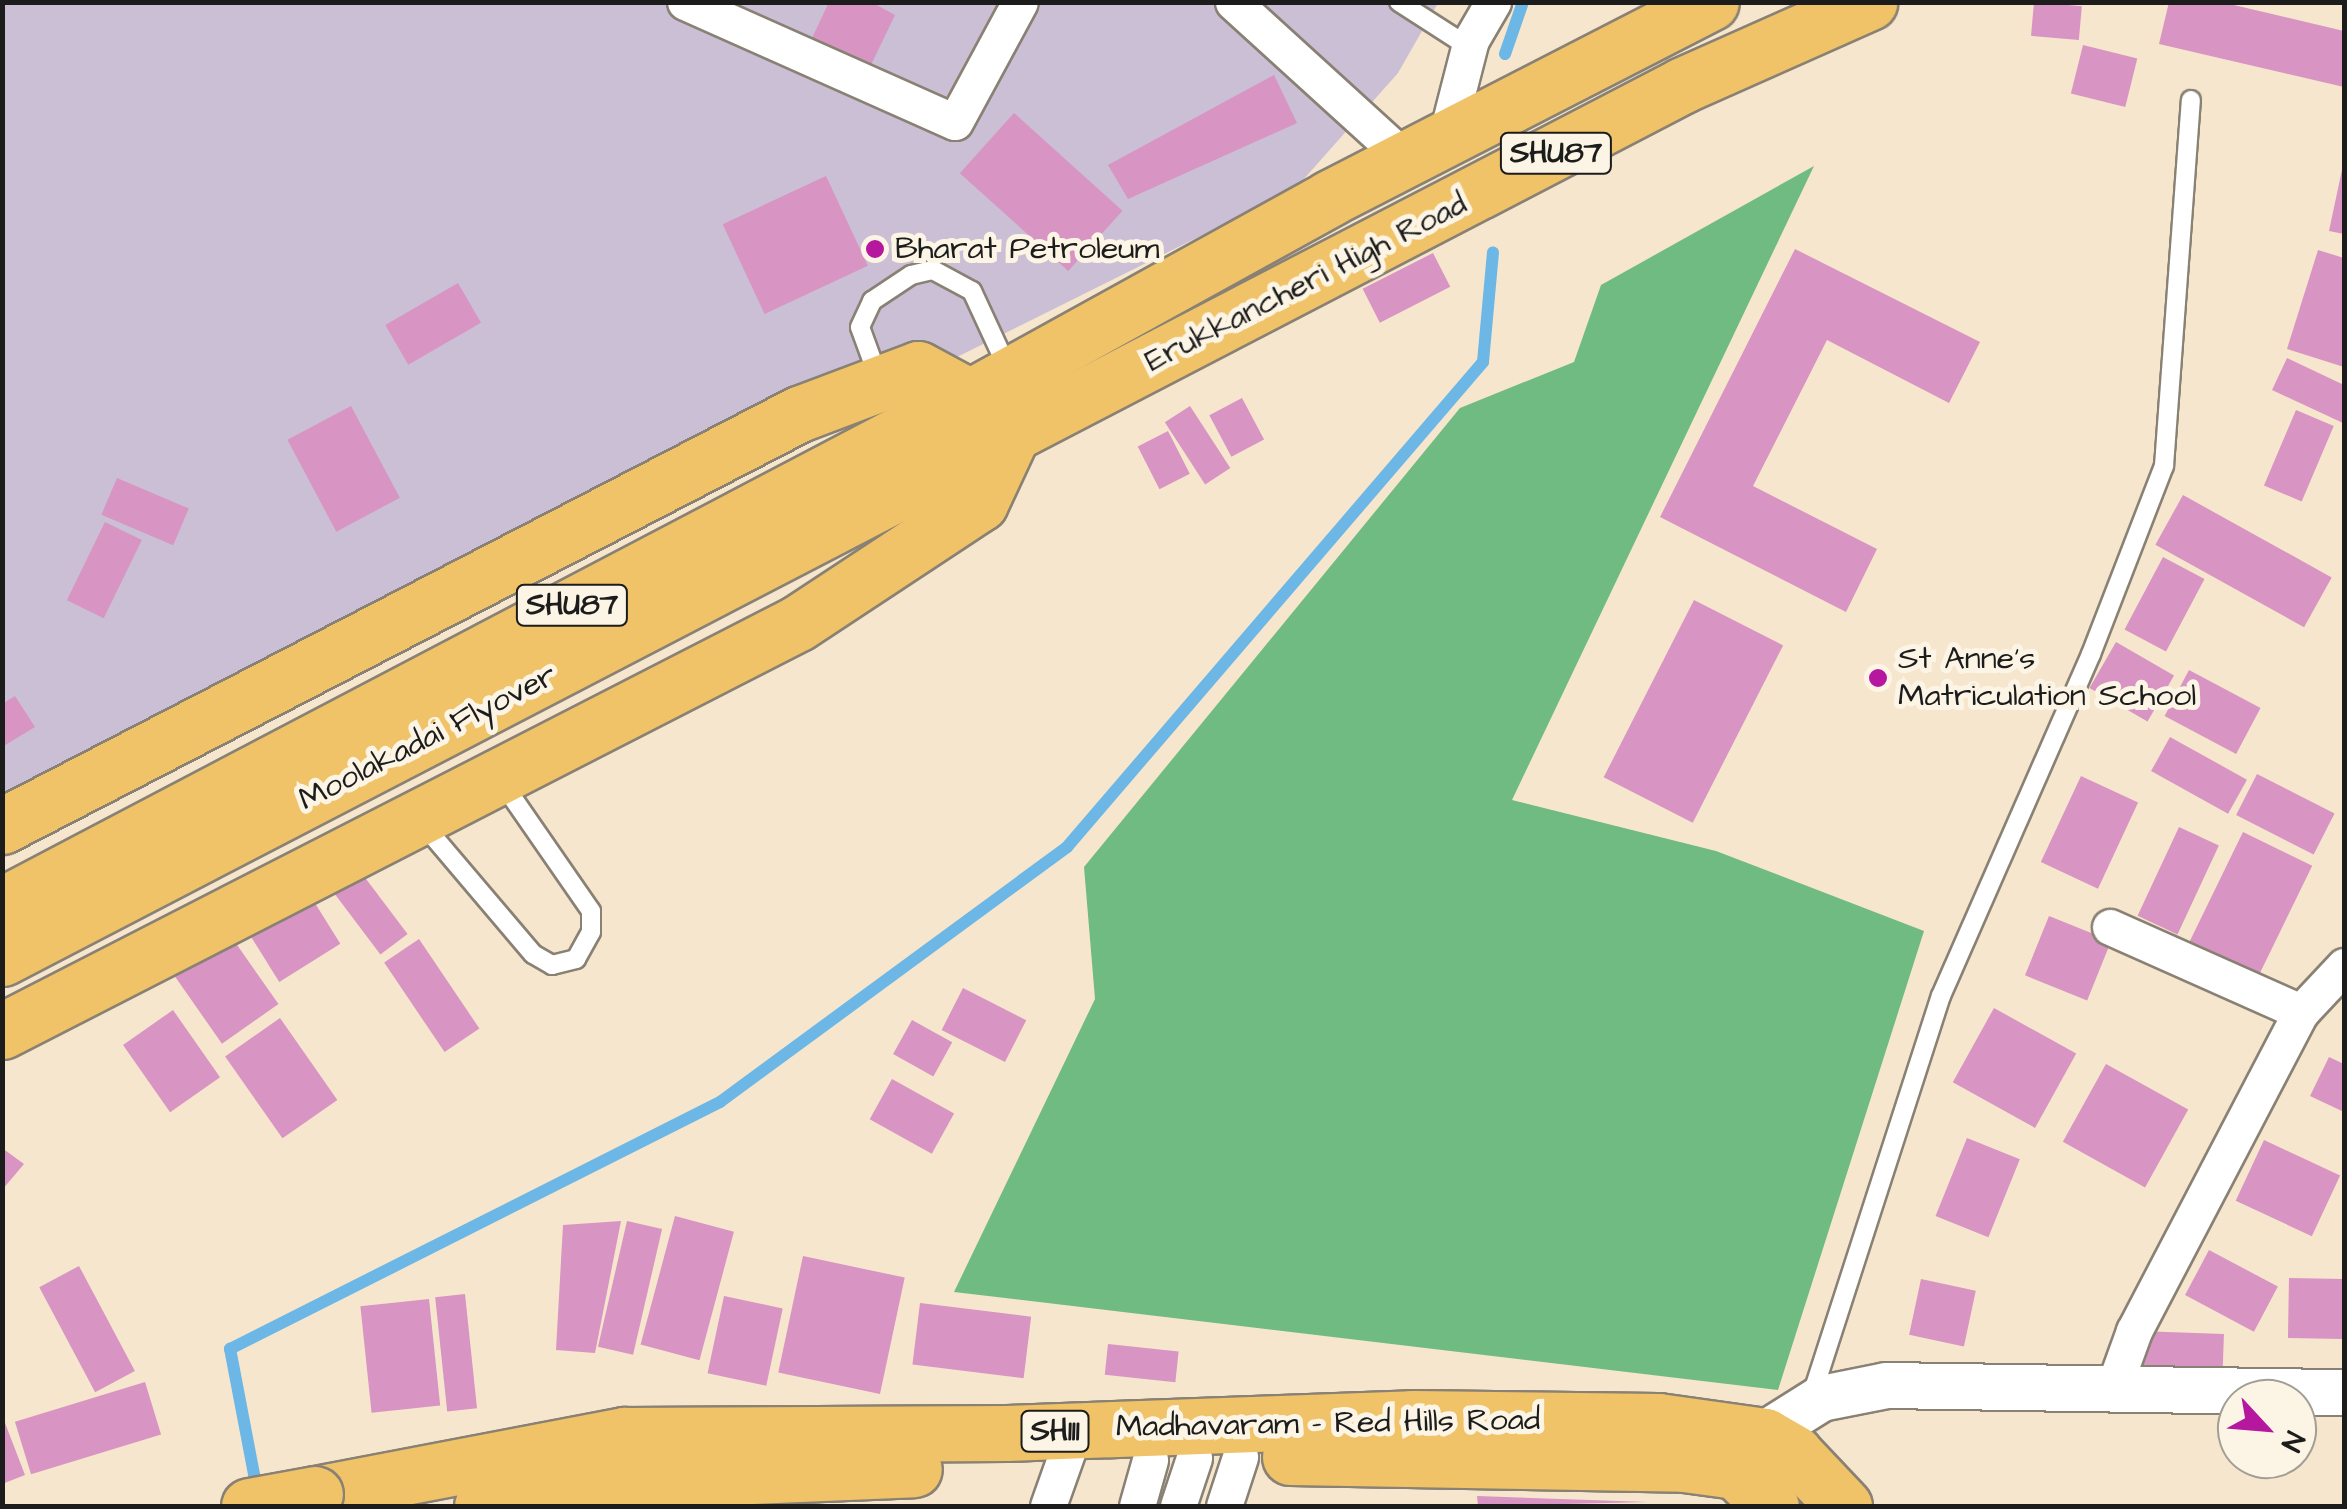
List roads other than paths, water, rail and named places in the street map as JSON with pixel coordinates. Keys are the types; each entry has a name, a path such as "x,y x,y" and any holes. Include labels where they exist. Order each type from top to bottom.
{"main road":[{"name":"SHU87","path":"990,386 1330,198 1711,2"},
{"name":"Erukkancheri High Road","path":"1012,434 1430,221 1684,84 1869,2"},
{"path":"8,816 799,414 918,369 990,386"},
{"name":"Moolakadai Flyover","path":"2,958 253,801 990,386"},
{"path":"2,1031 798,623 980,504 1012,434"},
{"name":"Moolakadai Flyover","path":"2,906 253,801 1012,434"},
{"name":"Madhavaram - Red Hills Road","path":"482,1506 631,1481 1063,1466 1412,1418 1658,1421 1736,1452"},
{"name":"Madhavaram - Red Hills Road","path":"250,1506 624,1435 1063,1466 1187,1482 1736,1452 1794,1453 1844,1506"},
{"name":"Madhavaram - Red Hills Road","path":"1736,1452 1736,1471 1771,1506"}],"street":[{"path":"684,2 955,122 1020,2"},
{"path":"1233,2 1448,140 1468,47 1493,2"},
{"path":"2110,926 2328,992 2134,1331 2112,1388"},
{"path":"1736,1452 1810,1405 1886,1385 2344,1392"}],"lane":[{"path":"1399,2 1468,47"},
{"path":"1810,1405 1941,996 2091,654 2164,466 2191,100"},
{"path":"882,384 860,327 872,302 911,275 933,270 972,291 990,386"},
{"path":"418,818 533,954 552,965 576,958 591,932 591,911 498,776"}],"waterway":[{"path":"1505,54 1523,2"},
{"path":"257,1490 230,1349 720,1102 1067,847 1483,362 1493,252"}],"place":[{"name":"Bharat Petroleum","path":"875,249"},
{"name":"St Anne's Matriculation School","path":"1878,678"}]}
